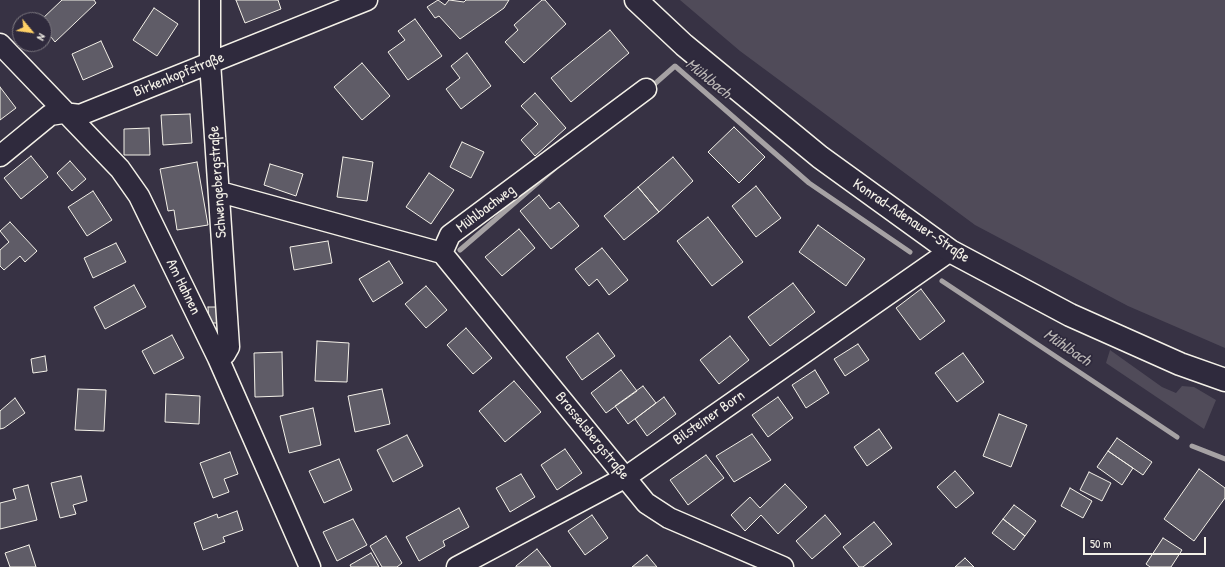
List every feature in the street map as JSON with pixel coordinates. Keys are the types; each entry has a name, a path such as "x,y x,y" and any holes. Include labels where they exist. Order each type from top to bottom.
{"main road":[{"name":"Konrad-Adenauer-Straße","path":"636,0 684,45 820,157 950,250 1070,315 1180,364 1225,380"}],"street":[{"name":"Schwengebergstraße","path":"210,0 210,62 220,192 229,347 225,354 218,358"},
{"name":"Birkenkopfstraße","path":"0,156 50,115 64,112 80,115 367,0"},
{"name":"Am Hahnen","path":"0,44 120,169 139,196 218,358 310,567"},
{"name":"Mühlbachweg","path":"442,253 450,235 646,89"},
{"path":"220,192 442,253"},
{"name":"Bilsteiner Born","path":"457,567 626,477 950,250"},
{"name":"Brasselsbergstraße","path":"442,253 646,503 669,518 783,567"}],"shaded area":[{"path":"680,0 1225,0 1225,348 1128,306 975,225 740,51"},
{"path":"1110,350 1162,387 1176,393 1182,386 1194,387 1216,400 1204,429 1106,363"}],"building":[{"path":"62,0 94,0 96,3 55,42 52,38 52,12 49,12"},
{"path":"236,0 278,0 281,9 245,23"},
{"path":"438,0 445,5 449,0 464,2 466,0 509,0 504,8 460,39 439,16 435,18 427,7"},
{"path":"542,0 545,0 566,24 524,63 505,42 518,30 514,25"},
{"path":"154,8 178,24 157,56 133,40"},
{"path":"415,19 442,56 408,80 388,52 405,40 398,31"},
{"path":"610,30 629,53 571,102 551,78"},
{"path":"101,41 113,67 83,80 72,54"},
{"path":"467,53 491,86 461,109 446,89 460,78 451,66"},
{"path":"362,63 390,96 362,120 334,87"},
{"path":"0,87 16,108 0,120"},
{"path":"535,93 566,128 535,156 521,140 538,124 521,106"},
{"path":"190,114 192,143 163,145 161,115"},
{"path":"734,127 765,157 739,183 708,152"},
{"path":"149,128 150,155 124,155 124,129"},
{"path":"462,142 484,152 471,178 450,167"},
{"path":"31,156 48,177 21,199 4,178"},
{"path":"343,157 373,162 367,201 337,197"},
{"path":"673,157 693,181 659,212 638,187"},
{"path":"70,161 86,179 72,191 57,173"},
{"path":"197,162 208,225 177,230 174,210 168,211 160,169"},
{"path":"270,164 303,174 296,196 264,185"},
{"path":"429,173 454,190 431,224 406,207"},
{"path":"756,186 781,218 756,237 732,206"},
{"path":"638,187 659,212 624,240 604,216"},
{"path":"93,191 112,220 87,236 68,207"},
{"path":"539,195 550,209 559,202 579,226 551,249 520,211"},
{"path":"708,217 743,262 712,286 677,241"},
{"path":"10,222 37,251 25,262 20,256 4,270 0,266 0,250 9,242 0,231"},
{"path":"818,225 865,259 846,286 799,252"},
{"path":"519,229 535,248 502,276 485,257"},
{"path":"328,241 332,263 294,270 290,247"},
{"path":"116,243 126,262 93,278 84,258"},
{"path":"602,248 628,280 609,295 597,279 589,286 575,269"},
{"path":"389,261 403,283 373,302 359,279"},
{"path":"793,283 815,312 770,346 748,317"},
{"path":"134,285 146,307 105,329 94,307"},
{"path":"426,286 447,310 426,328 405,304"},
{"path":"921,289 945,321 920,340 896,308"},
{"path":"208,307 216,307 217,323 209,323"},
{"path":"466,328 492,358 473,374 447,345"},
{"path":"598,333 615,356 582,380 566,357"},
{"path":"172,335 184,358 154,374 142,351"},
{"path":"730,336 749,360 719,384 700,360"},
{"path":"317,341 349,343 347,382 315,381"},
{"path":"858,344 869,360 845,376 834,359"},
{"path":"282,352 283,396 255,397 254,353"},
{"path":"963,353 984,382 957,402 935,373"},
{"path":"45,356 47,371 33,373 31,359"},
{"path":"621,370 637,391 606,413 591,393"},
{"path":"815,370 829,393 806,408 792,385"},
{"path":"514,381 541,412 505,442 479,411"},
{"path":"643,386 656,403 628,424 615,406"},
{"path":"78,389 106,390 104,431 75,430"},
{"path":"382,389 390,424 355,432 348,396"},
{"path":"166,394 200,396 199,424 165,422"},
{"path":"664,397 676,414 647,436 635,419"},
{"path":"778,397 793,418 768,437 752,415"},
{"path":"15,398 25,413 4,428 0,429 0,411"},
{"path":"313,408 321,445 289,453 280,416"},
{"path":"999,414 1027,425 1011,467 983,456"},
{"path":"879,429 892,448 867,466 854,447"},
{"path":"752,434 771,460 734,482 716,456"},
{"path":"407,435 423,466 393,482 377,450"},
{"path":"1117,438 1152,462 1143,475 1108,451"},
{"path":"565,449 582,473 557,490 541,465"},
{"path":"1108,451 1133,468 1122,485 1097,467"},
{"path":"230,452 238,474 224,479 229,492 213,498 200,463"},
{"path":"706,455 724,478 688,505 670,480"},
{"path":"339,459 352,490 324,503 309,471"},
{"path":"1199,469 1225,488 1225,498 1194,541 1164,519"},
{"path":"955,471 974,493 956,508 937,487"},
{"path":"1089,472 1111,483 1102,501 1080,490"},
{"path":"521,474 535,497 510,512 496,488"},
{"path":"81,476 87,501 73,505 76,514 60,518 51,483"},
{"path":"785,484 807,507 778,534 761,515 745,531 731,515 750,497 760,508"},
{"path":"28,485 37,520 0,529 0,503 16,499 13,489"},
{"path":"1070,488 1092,501 1083,518 1061,506"},
{"path":"1014,505 1036,521 1025,536 1003,519"},
{"path":"459,508 469,527 443,541 445,546 419,561 406,537"},
{"path":"237,511 243,530 223,537 225,542 203,550 194,523 217,514 218,518"},
{"path":"592,515 608,538 585,555 568,531"},
{"path":"825,515 841,534 812,559 796,541"},
{"path":"353,519 367,545 337,561 323,532"},
{"path":"1003,519 1025,536 1014,550 992,533"},
{"path":"874,522 892,544 863,567 859,567 843,547"},
{"path":"386,536 402,563 397,567 382,567 370,546"},
{"path":"1163,538 1182,550 1171,567 1150,567 1146,564"},
{"path":"29,545 36,567 10,567 5,553"},
{"path":"537,549 551,567 516,567 516,566"},
{"path":"371,553 379,567 351,567 350,565"},
{"path":"647,555 657,567 632,567"},
{"path":"965,558 974,567 955,567"}],"waterway":[{"name":"Mühlbach","path":"650,88 675,66 809,183 910,252"},
{"name":"Mühlbach","path":"460,250 555,168"},
{"name":"Mühlbach","path":"942,281 1177,437"},
{"name":"Mühlbach","path":"1192,446 1225,459"}]}
